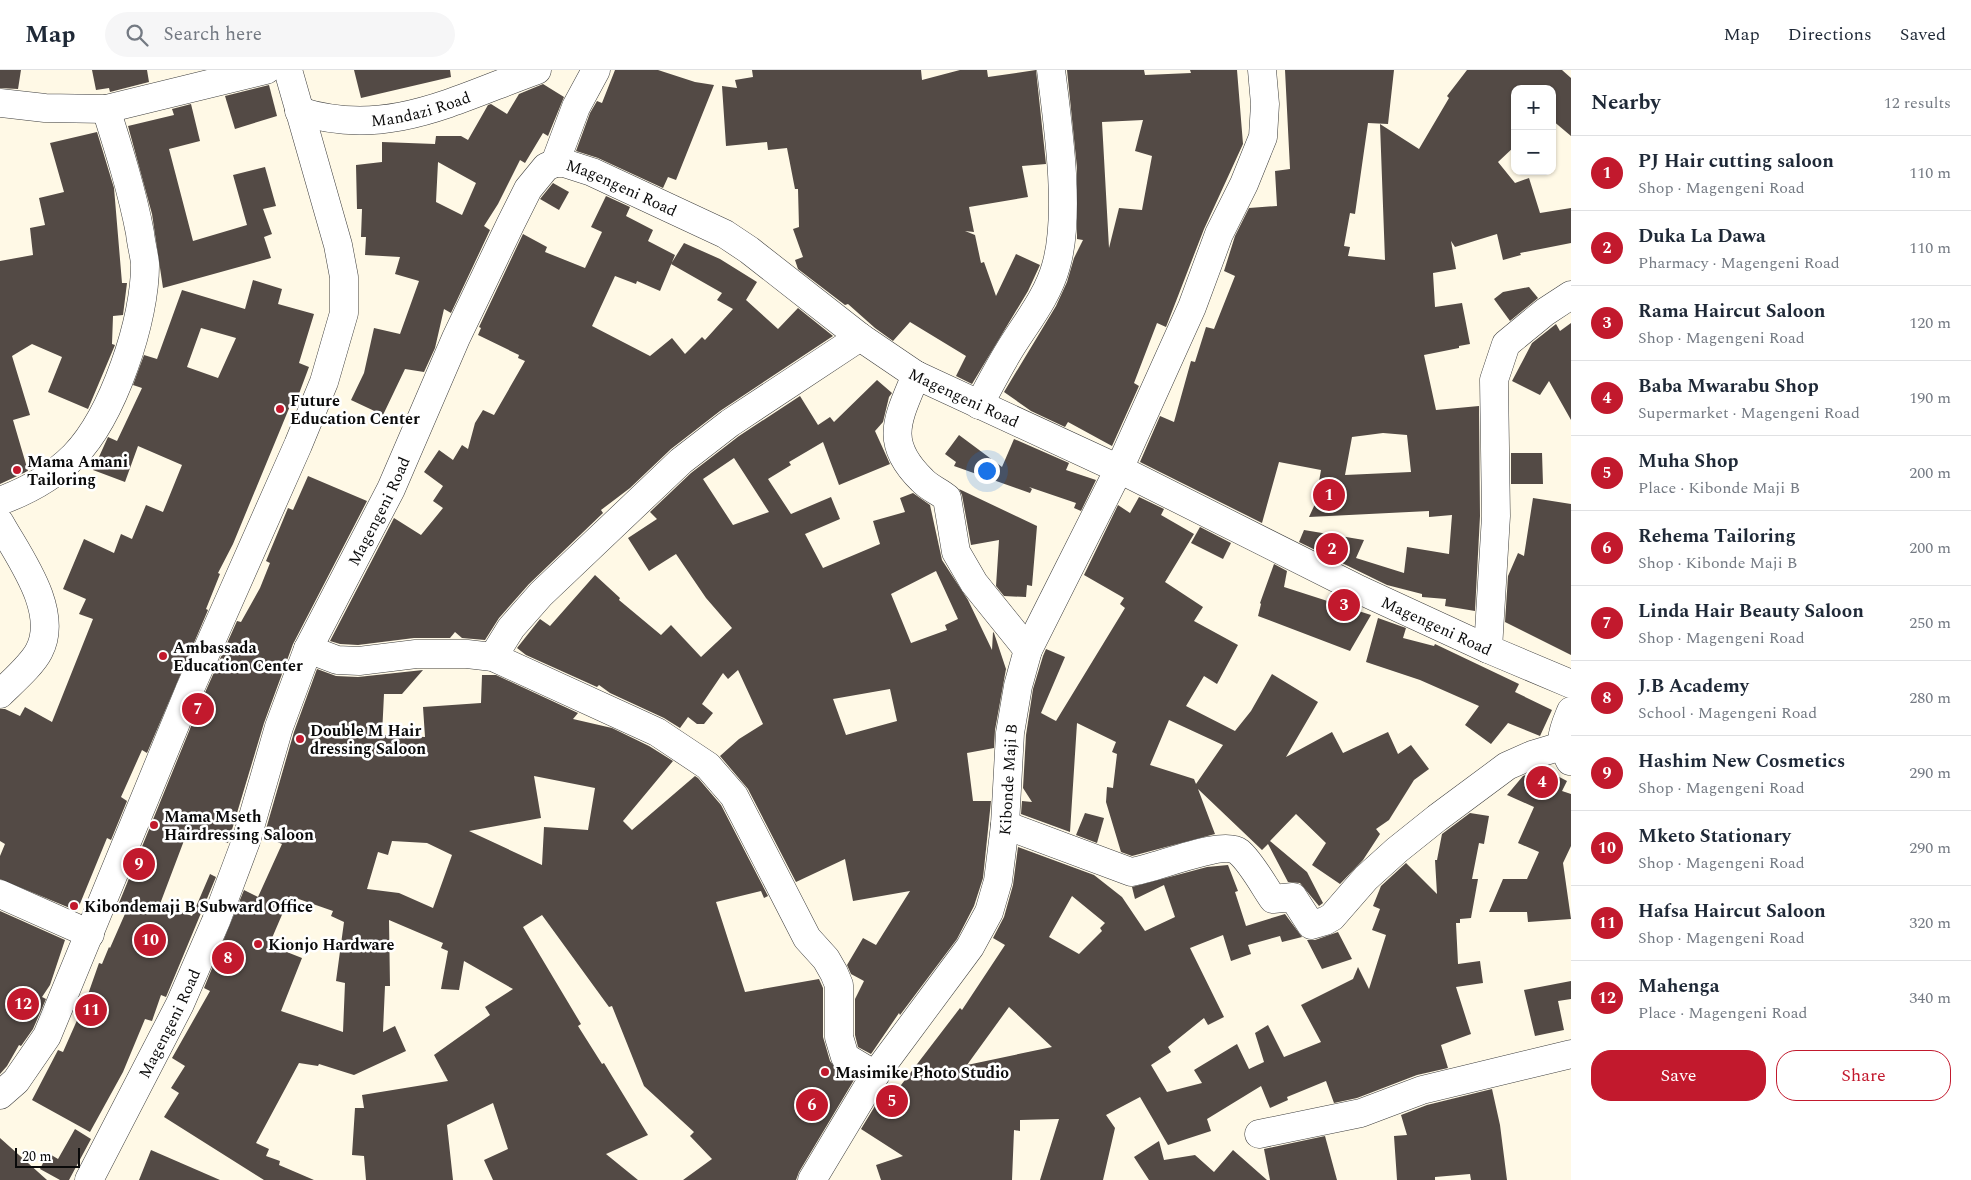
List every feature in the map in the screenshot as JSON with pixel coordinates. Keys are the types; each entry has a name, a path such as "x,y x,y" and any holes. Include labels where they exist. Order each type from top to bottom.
{"street":[{"path":"0,103 45,108 106,109 266,70"},
{"path":"0,1095 16,1080 47,1036 189,691 324,382 344,313 344,277 338,245 288,70"},
{"name":"Mandazi Road","path":"299,111 351,122 386,121 446,105 537,70"},
{"path":"555,163 576,107 596,70"},
{"path":"979,405 1009,350 1045,292 1056,266 1062,212 1058,126 1052,70"},
{"name":"Kibonde Maji B","path":"812,1180 875,1075 970,947 988,912 998,881 1005,825 1010,732 1018,686 1028,650 1074,555 1119,469 1192,308 1219,234 1244,184 1263,136 1265,104 1262,70"},
{"path":"0,502 19,494 50,476 75,455 111,398 129,355 137,324 145,263 128,180 106,109"},
{"name":"Magengeni Road","path":"89,1180 180,1004 216,921 246,841 279,727 308,649 391,489 456,338 510,225 539,173 555,163 572,165 592,172 726,234 773,268 860,337 916,375 1119,469 1360,590 1488,649 1571,684"},
{"path":"1488,649 1496,516 1494,380 1506,344 1545,312 1571,295"},
{"path":"493,656 511,628 542,594 681,461 730,423 860,337"},
{"path":"916,375 900,414 897,439 900,453 922,481 947,498 956,552 974,583 1028,650"},
{"path":"0,523 42,600 46,626 39,651 0,694"},
{"path":"308,649 337,660 358,661 416,654 493,656 657,732 708,766 734,796 806,938 826,959 840,985 839,1037 845,1056 875,1075"},
{"path":"1005,825 1131,872 1149,870 1216,848 1230,847 1240,852 1273,899 1293,897 1311,925 1318,924 1332,916 1366,878 1397,850 1507,766 1532,755 1566,754 1564,729 1571,711"},
{"path":"0,894 90,934"},
{"path":"1259,1134 1360,1113 1422,1090 1571,1054"}],"building":[{"path":"0,70 21,70 18,89 0,88"},
{"path":"92,70 147,70 149,82 110,92 109,88 96,90"},
{"path":"354,70 450,70 451,77 361,98"},
{"path":"615,70 658,70 695,82 714,85 676,180 668,177 663,188 598,158 576,151 590,113 597,101 602,103"},
{"path":"752,70 921,70 922,80 960,70 987,70 988,77 1036,70 1046,164 1022,166 1028,197 969,207 974,232 965,231 975,235 981,263 984,262 996,296 1016,254 1040,265 1028,291 972,384 956,376 966,356 910,322 893,341 848,304 845,305 798,269 795,260 803,257 793,229 799,227 798,189 795,189 787,148 768,150 767,142 726,146 722,86 737,88 735,80 753,77"},
{"path":"1067,70 1144,70 1145,75 1191,73 1190,70 1237,70 1243,144 1204,229 1166,327 1157,323 1134,383 1139,386 1112,446 1068,422 1065,427 1031,411 1004,392 1056,306 1067,282 1074,258 1083,240 1077,239 1077,168","holes":["1143,120 1135,151 1152,156 1142,210 1119,208 1109,248 1102,122"]},
{"path":"1285,70 1394,70 1388,124 1368,123 1355,214 1350,213 1344,246 1350,247 1348,256 1385,260 1380,124 1419,149 1449,98 1447,96 1467,70 1562,70 1571,78 1571,136 1556,123 1556,85 1511,85 1511,150 1498,162 1515,183 1529,178 1540,213 1571,208 1571,243 1520,253 1521,255 1503,260 1497,234 1455,247 1451,241 1456,269 1433,273 1435,307 1462,303 1470,344 1424,355 1436,410 1479,406 1480,516 1475,611 1445,606 1446,599 1422,597 1422,594 1387,585 1299,542 1304,530 1364,540 1356,558 1404,573 1407,547 1449,554 1452,515 1429,517 1429,511 1309,517 1315,504 1321,470 1279,462 1262,523 1140,462 1160,416 1174,422 1191,361 1195,362 1206,327 1214,329 1235,276 1224,271 1235,236 1249,208 1277,206 1275,171 1290,169","holes":["1383,433 1407,435 1411,472 1345,475 1352,437"]},
{"path":"543,84 564,97 548,136 543,133 525,163 520,160 498,204 484,226 490,230 451,313 444,309 435,348 424,372 405,369 383,415 351,400 364,373 374,328 400,334 419,281 395,274 400,257 365,255 366,237 361,237 362,209 357,209 356,165 382,162 382,142 435,144 436,136 461,136 468,140 488,105 491,104 507,114 519,94","holes":["438,162 476,183 462,215 436,202"]},
{"path":"269,85 277,116 235,129 225,96"},
{"path":"191,104 200,141 169,149 193,241 247,225 233,175 265,167 276,206 263,209 272,234 264,237 271,258 163,288 152,214 128,126 174,115 172,109"},
{"path":"97,132 114,188 122,283 127,283 123,315 113,316 112,344 115,345 88,409 48,392 62,357 32,344 12,356 30,415 13,420 28,471 0,484 0,261 33,255 30,228 45,225 39,198 64,192 50,143"},
{"path":"553,183 569,192 559,210 540,199"},
{"path":"606,196 630,207 626,216 653,230 648,241 675,255 672,263 684,243 720,259 757,282 746,300 778,329 798,308 833,336 720,411 671,449 630,488 601,510 603,513 529,584 499,618 485,640 462,638 455,632 450,638 414,638 358,645 340,644 330,641 394,518 421,535 443,508 433,501 443,486 424,472 439,450 453,460 462,445 468,449 475,423 483,410 494,415 525,361 518,358 519,355 478,335 481,328 479,327 523,234 547,247 545,252 585,268 602,232 591,227","holes":["671,264 722,293 717,300 733,309 705,340 702,337 685,354 672,338 650,356 592,326 615,276 636,284 637,281 660,291"]},
{"path":"253,280 282,289 278,304 314,314 299,363 309,367 294,407 290,406 233,544 218,573 220,574 206,609 208,610 147,753 142,750 121,797 127,801 111,840 107,838 77,911 0,879 0,856 5,844 0,841 0,709 5,709 20,716 25,707 52,722 93,619 79,614 86,599 63,589 84,539 114,553 121,534 132,539 146,505 163,512 182,465 138,446 125,482 93,470 108,437 117,441 142,388 133,385 144,355 157,359 182,290 245,309","holes":["201,328 236,338 218,378 187,367"]},
{"path":"1529,287 1538,298 1510,321 1494,299 1503,292"},
{"path":"1571,323 1571,420 1549,381 1540,395 1512,381 1532,343 1556,324 1560,331"},
{"path":"877,380 892,393 889,397 883,422 875,431 890,464 839,485 823,442 789,462 791,465 768,479 791,514 831,497 840,519 805,534 823,568 880,544 873,521 905,512 900,498 913,493 930,505 942,560 968,600 992,650 994,633 1006,669 995,730 994,748 967,753 973,801 991,801 983,878 974,906 957,939 900,1015 899,1013 871,1054 858,1047 855,1035 855,999 864,981 851,974 847,965 863,938 876,945 910,891 853,901 845,859 796,882 748,789 720,756 739,739 763,724 738,670 728,679 723,673 702,704 713,713 704,724 697,724 688,717 680,728 664,718 610,693 599,685 597,687 526,655 517,648 540,619 550,626 595,575 620,598 619,600 661,635 671,625 701,657 732,628 706,598 676,554 649,571 628,538 657,519 650,512 691,473 739,436 800,396 818,425 830,417 834,422","holes":["734,458 769,512 733,525 703,479","936,571 958,619 945,625 947,630 911,643 891,594","890,689 897,721 846,735 833,699"]},
{"path":"959,435 1002,467 1014,439 1069,463 1066,470 1096,480 1081,511 1074,508 1076,503 1029,487 1032,489 1030,493 954,466 956,462 945,454"},
{"path":"1511,453 1542,453 1543,484 1511,484"},
{"path":"308,476 367,501 293,644 264,723 228,843 188,830 160,904 192,916 210,874 216,877 166,997 161,995 152,1021 145,1019 123,1072 90,1132 32,1100 58,1050 63,1052 86,1000 99,963 102,964 110,948 128,907 119,903 203,697 237,621 241,622 260,588 270,563 266,561 288,508 293,510"},
{"path":"959,489 1037,526 1032,586 1027,585 1026,597 1004,596 996,586 999,540 971,545 962,495"},
{"path":"1139,497 1164,509 1161,515 1194,534 1165,582 1203,607 1194,621 1238,645 1217,684 1204,676 1186,706 1235,731 1251,711 1272,674 1318,702 1286,757 1332,732 1343,753 1388,732 1398,754 1411,745 1429,769 1414,780 1389,820 1376,829 1380,834 1363,860 1340,884 1312,865 1326,843 1296,814 1270,841 1307,872 1323,903 1319,906 1300,883 1288,882 1268,844 1262,850 1198,789 1215,834 1132,856 1121,852 1106,802 1107,787 1113,788 1117,754 1112,752 1116,742 1077,723 1070,832 1021,814 1022,801 1032,802 1023,788 1026,735 1033,689 1043,656 1046,649 1065,657 1041,713 1056,721 1125,608 1120,604 1124,598 1084,575 1118,505 1130,513","holes":["1169,720 1223,745 1196,784 1194,779 1150,765"]},
{"path":"1533,498 1571,504 1571,655 1505,622 1508,576 1518,553 1524,556"},
{"path":"1200,527 1231,543 1223,559 1191,543"},
{"path":"1274,564 1287,571 1284,587 1371,615 1350,651 1258,616 1260,603"},
{"path":"1378,618 1406,628 1403,638 1434,646 1435,644 1519,684 1515,692 1552,710 1540,736 1508,723 1491,744 1465,725 1479,706 1420,680 1366,662"},
{"path":"317,669 336,676 358,677 423,670 402,694 384,694 382,735 425,737 423,707 481,703 482,675 496,675 578,713 573,719 612,728 649,746 673,761 623,821 632,830 695,776 698,778 721,805 768,896 764,898 761,891 716,902 745,992 819,979 823,988 823,1037 830,1061 837,1070 854,1080 796,1180 683,1180 712,1159 690,1136 694,1132 644,1086 612,1006 609,1007 542,915 523,927 581,1024 578,1026 602,1064 604,1063 648,1135 606,1154 638,1180 493,1180 484,1160 508,1149 493,1103 447,1125 453,1180 366,1180 364,1156 352,1155 355,1108 364,1108 362,1095 448,1081 434,1055 490,1015 485,1007 513,989 464,961 459,990 441,989 448,951 441,948 443,943 389,920 390,986 385,986 383,1032 395,1026 406,1051 354,1075 319,1064 318,1066 299,1063 256,1143 269,1149 266,1156 280,1161 279,1165 314,1180 264,1180 164,1117 179,1093 171,1088 185,1066 172,1058 210,991 204,988 244,890 258,897 282,844 264,836 294,732","holes":["534,776 595,788 588,830 544,827 542,865 469,831 541,818","392,841 427,843 452,855 433,908 399,893 367,889 378,852 388,855","290,896 333,911 331,916 344,922 336,981 345,983 343,1032 281,1011 302,958 269,945"]},
{"path":"1542,768 1567,781 1562,791 1571,794 1571,846 1563,863 1571,919 1528,922 1527,912 1489,912 1503,879 1527,879 1539,852 1518,843 1534,807 1507,795 1523,776"},
{"path":"1085,813 1104,818 1097,843 1076,835"},
{"path":"1470,813 1489,816 1484,844 1479,843 1472,879 1478,879 1471,918 1460,919 1460,923 1456,923 1458,964 1480,961 1483,983 1456,987 1471,1034 1441,1045 1448,1068 1417,1075 1357,1098 1334,1103 1326,1081 1287,1097 1288,1100 1270,1108 1261,1086 1207,1119 1211,1131 1168,1145 1140,1097 1106,1115 1115,1128 1103,1180 1040,1180 1059,1119 1020,1120 1020,1131 1014,1130 1012,1180 881,1180 876,1165 903,1156 861,1129 889,1083 898,1089 960,1008 962,1010 1005,945 993,938 1004,917 1013,885 1018,847 1094,875 1122,897 1145,931 1175,917 1164,885 1135,899 1132,887 1207,867 1228,865 1238,891 1235,892 1246,926 1285,914 1302,937 1282,942 1280,936 1248,945 1251,954 1231,961 1223,935 1190,948 1224,1017 1208,1025 1204,1018 1168,1047 1171,1052 1151,1065 1167,1092 1202,1083 1194,1070 1237,1044 1249,1069 1264,1062 1255,1033 1268,1025 1284,1057 1321,1042 1301,1005 1353,979 1358,967 1369,989 1386,935 1372,930 1380,909 1373,906 1381,886 1406,863 1437,894 1435,860 1437,860 1442,834","holes":["1072,896 1105,923 1100,928 1102,931 1079,954 1049,937","1009,1007 1052,1047 967,1065"]},
{"path":"0,911 65,940 50,985 42,997 46,999 33,1029 21,1046 19,1045 0,1074"},
{"path":"1338,932 1352,959 1322,969 1307,940 1315,940"},
{"path":"1571,981 1571,999 1558,1001 1564,1030 1535,1036 1524,990"},
{"path":"1492,1089 1500,1125 1507,1180 1471,1180 1470,1174 1435,1177 1435,1180 1397,1180 1394,1136 1407,1135 1401,1115 1427,1105"},
{"path":"75,1129 91,1139 69,1180 60,1180 40,1169 48,1153 58,1159"},
{"path":"1325,1136 1337,1180 1270,1180 1264,1149"},
{"path":"0,1138 47,1180 0,1180"},
{"path":"1159,1141 1164,1160 1195,1155 1214,1172 1233,1150 1267,1180 1149,1180 1134,1157"},
{"path":"151,1150 220,1180 139,1180"}],"place":[{"name":"Future Education Center","path":"280,409"},
{"name":"Mama Amani Tailoring","path":"17,470"},
{"name":"PJ Hair cutting saloon","path":"1329,495"},
{"name":"Duka La Dawa","path":"1332,549"},
{"name":"Rama Haircut Saloon","path":"1344,605"},
{"name":"Ambassada Education Center","path":"163,656"},
{"name":"Linda Hair Beauty Saloon","path":"198,709"},
{"name":"Double M Hair dressing Saloon","path":"300,739"},
{"name":"Baba Mwarabu Shop","path":"1542,782"},
{"name":"Mama Mseth Hairdressing Saloon","path":"154,825"},
{"name":"Hashim New Cosmetics","path":"139,864"},
{"name":"Kibondemaji B Subward Office","path":"74,906"},
{"name":"Mketo Stationary","path":"150,940"},
{"name":"Kionjo Hardware","path":"258,944"},
{"name":"J.B Academy","path":"228,958"},
{"name":"Mahenga","path":"23,1004"},
{"name":"Hafsa Haircut Saloon","path":"91,1010"},
{"name":"Masimike Photo Studio","path":"825,1072"},
{"name":"Muha Shop","path":"892,1101"},
{"name":"Rehema Tailoring","path":"812,1105"}]}
